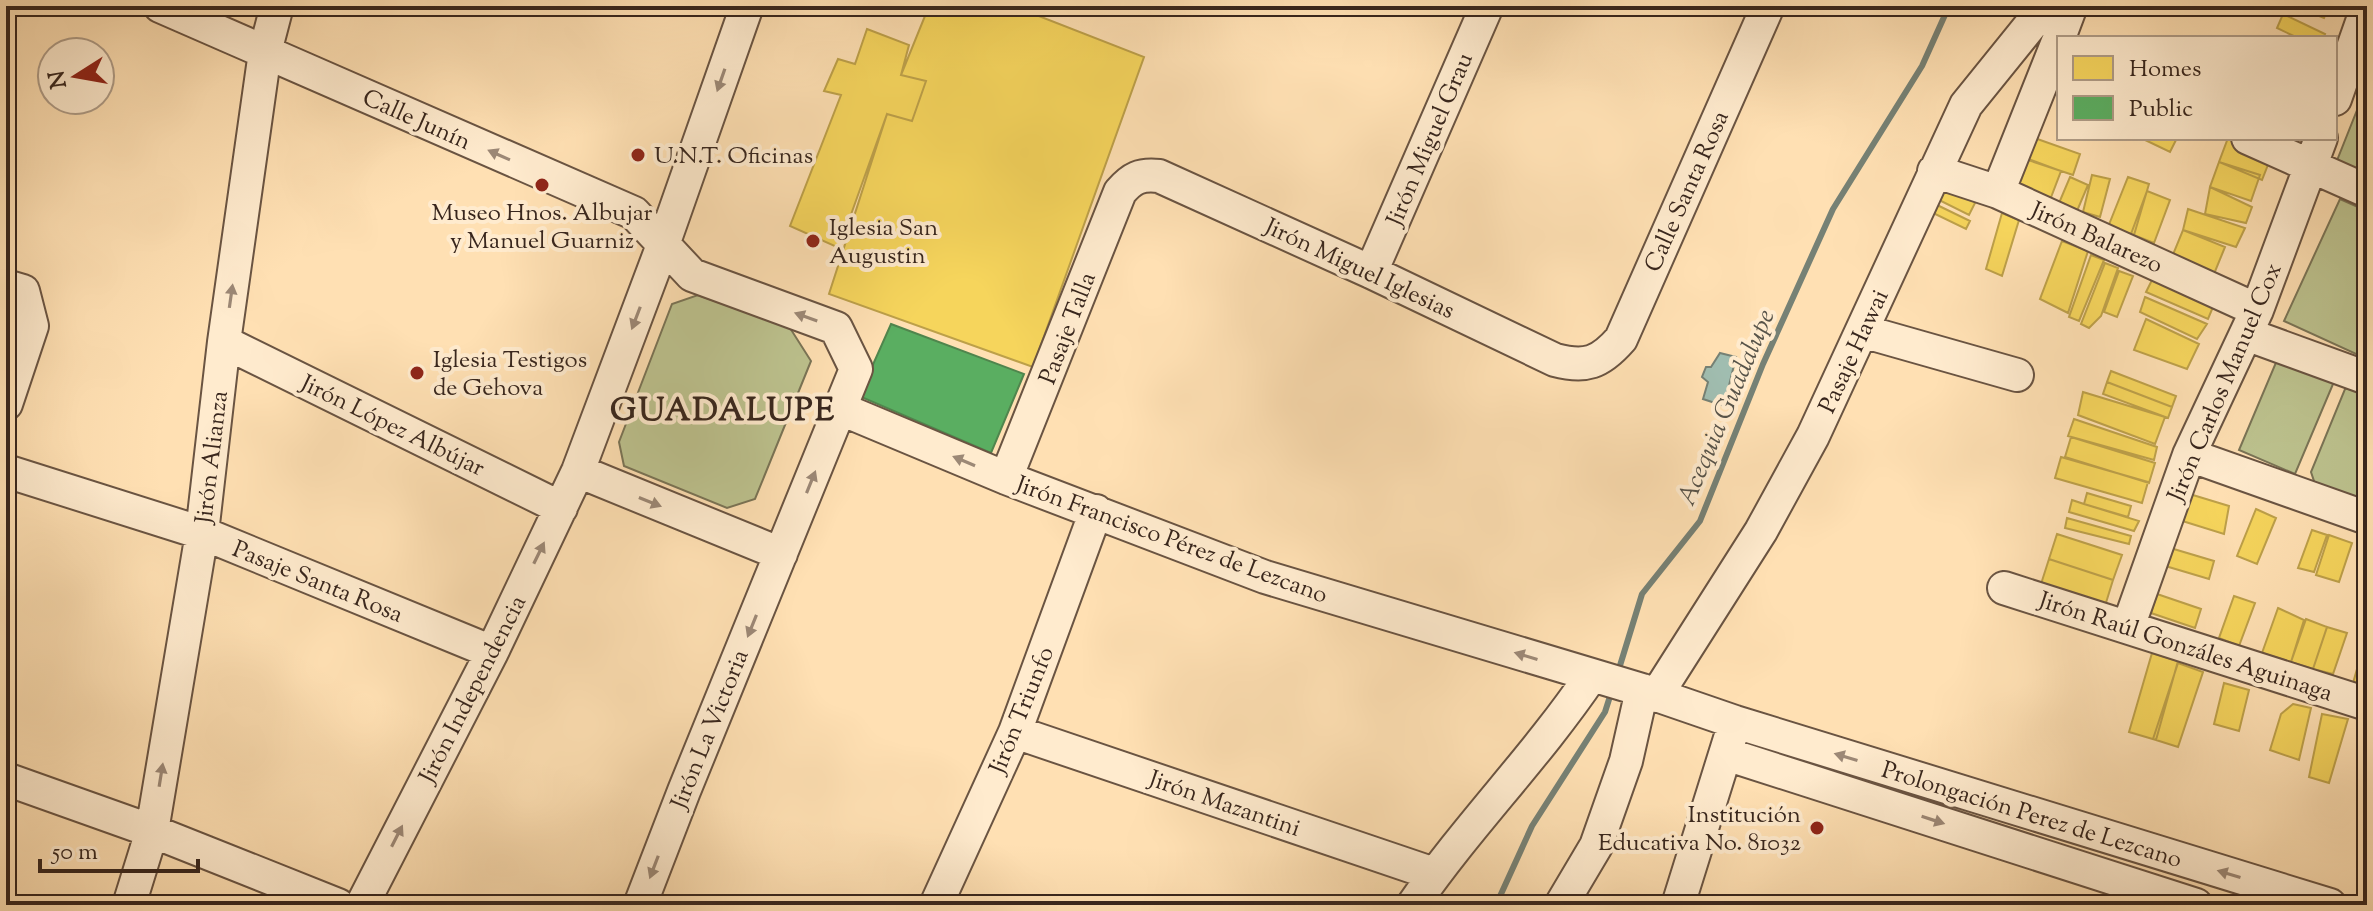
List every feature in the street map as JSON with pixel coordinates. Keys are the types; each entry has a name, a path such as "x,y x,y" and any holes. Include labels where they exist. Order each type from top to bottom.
{"street":[{"name":"Calle Junín","path":"160,6 634,213 692,275 836,328 856,369 841,409"},
{"name":"Jirón Alianza","path":"129,905 152,831 202,533 224,342 265,52 277,6"},
{"name":"Jirón Independencia","path":"362,905 492,652 578,471 663,245 747,6"},
{"name":"Jirón Miguel Grau","path":"1371,272 1487,6"},
{"name":"Calle Santa Rosa","path":"1589,363 1606,356 1621,339 1768,6"},
{"name":"Pasaje Hawai","path":"1413,905 1434,874 1567,712 1622,685 1761,531 1813,436 1966,105 2046,6"},
{"path":"2061,36 2071,6"},
{"path":"2337,94 2365,24"},
{"path":"1998,192 2057,48"},
{"path":"2258,140 2316,152 2367,191"},
{"name":"Jirón Carlos Manuel Cox","path":"2128,627 2189,455 2252,322 2316,152"},
{"name":"Jirón Balarezo","path":"1934,171 1998,192 2367,378"},
{"name":"Jirón Miguel Iglesias","path":"1131,180 1144,174 1159,176 1555,360 1571,364 1589,363"},
{"name":"Pasaje Talla","path":"1006,478 1120,192 1131,180"},
{"path":"6,286 23,291 32,326 6,404"},
{"path":"1862,331 2017,375"},
{"name":"Jirón López Albújar","path":"224,342 561,508"},
{"name":"Jirón Francisco Pérez de Lezcano","path":"841,409 1006,478 1265,577 1735,722"},
{"name":"Jirón La Victoria","path":"640,905 841,409"},
{"path":"2189,455 2367,518"},
{"name":"Pasaje Santa Rosa","path":"6,471 202,533 492,652"},
{"path":"578,471 781,554"},
{"name":"Jirón Triunfo","path":"936,905 1015,732 1096,511"},
{"name":"Jirón Raúl Gonzáles Aguinaga","path":"2004,588 2367,704"},
{"path":"1561,905 1596,846 1626,761 1622,685"},
{"path":"1678,905 1735,722"},
{"name":"Prolongación Perez de Lezcano","path":"1735,722 2330,905"},
{"name":"Jirón Mazantini","path":"1015,732 1434,874"},
{"name":"Prolongación Perez de Lezcano","path":"1726,754 2196,905"},
{"path":"6,779 152,831 280,894 338,905"}],"green space":[{"path":"2367,85 2367,177 2336,163"},
{"path":"2340,199 2367,211 2367,359 2284,321"},
{"path":"698,295 790,328 811,361 755,499 727,508 624,466 619,442 672,304"},
{"path":"2280,353 2336,377 2295,474 2239,450"},
{"path":"2360,385 2367,388 2367,508 2316,487 2311,472 2345,389"}],"shaded area":[{"path":"1720,353 1736,357 1724,406 1703,399 1708,382 1702,377 1706,367 1711,367"}],"building: Homes":[{"path":"929,6 1013,6 1144,57 1033,367 829,294 887,114 912,121 926,81 901,75"},
{"path":"2294,6 2329,6 2324,18"},
{"path":"2283,14 2325,34 2294,36 2277,28"},
{"name":"Iglesia San Augustin","path":"867,29 909,45 901,75 926,81 912,121 887,114 839,248 790,226 841,95 824,91 838,59 855,64"},
{"path":"2026,135 2080,154 2073,175 2019,157"},
{"path":"2145,140 2176,140 2170,152"},
{"path":"2227,140 2245,140 2273,152 2262,180 2219,162"},
{"path":"2023,157 2061,171 2050,200 2012,186"},
{"path":"2219,162 2260,175 2251,201 2210,187"},
{"path":"2092,175 2110,179 2100,217 2083,212"},
{"path":"2070,177 2088,185 2077,211 2059,203"},
{"path":"2128,177 2149,184 2134,235 2108,227"},
{"path":"1940,182 1977,199 1969,215 1933,197"},
{"path":"2210,187 2252,207 2246,223 2205,214"},
{"path":"2147,191 2170,200 2154,243 2131,234"},
{"path":"1935,204 1970,221 1966,229 1931,212"},
{"path":"2188,209 2245,228 2236,247 2183,230"},
{"path":"2002,213 2019,220 2002,276 1986,269"},
{"path":"2183,230 2225,247 2214,274 2172,257"},
{"path":"2062,241 2088,251 2068,313 2040,299"},
{"path":"2091,255 2104,260 2079,321 2069,317"},
{"path":"2105,263 2118,268 2101,316 2089,328 2081,324"},
{"path":"2119,271 2133,276 2117,317 2104,312"},
{"path":"2152,280 2213,307 2208,319 2146,292"},
{"path":"2145,297 2207,324 2197,339 2140,312"},
{"path":"2146,319 2199,344 2187,369 2134,350"},
{"path":"2111,371 2176,396 2172,407 2107,382"},
{"path":"2107,382 2172,407 2168,418 2103,394"},
{"path":"2083,392 2165,417 2155,444 2078,415"},
{"path":"2074,419 2157,447 2154,460 2068,436"},
{"path":"2071,437 2155,463 2149,483 2065,457"},
{"path":"2061,457 2148,482 2142,503 2055,478"},
{"path":"2183,492 2229,506 2224,534 2176,519"},
{"path":"2087,493 2131,506 2128,517 2084,504"},
{"path":"2072,500 2139,521 2134,531 2069,512"},
{"path":"2256,509 2276,518 2257,564 2237,556"},
{"path":"2067,518 2131,536 2129,544 2065,528"},
{"path":"2312,530 2327,535 2314,572 2298,568"},
{"path":"2057,534 2122,555 2113,580 2049,559"},
{"path":"2329,535 2352,543 2339,582 2316,575"},
{"path":"2167,547 2214,561 2209,579 2162,565"},
{"path":"2049,559 2113,580 2105,606 2041,584"},
{"path":"2157,594 2201,609 2195,628 2151,613"},
{"path":"2234,596 2255,603 2239,646 2219,638"},
{"path":"2278,608 2304,620 2291,662 2262,653"},
{"path":"2306,619 2327,627 2313,669 2291,662"},
{"path":"2327,627 2347,633 2333,674 2313,669"},
{"path":"2367,634 2367,687 2353,683"},
{"path":"2152,653 2178,661 2156,740 2129,732"},
{"path":"2178,663 2203,672 2178,747 2153,739"},
{"path":"2224,683 2249,690 2239,731 2214,724"},
{"path":"2293,704 2311,708 2299,760 2270,750 2281,714"},
{"path":"2322,714 2348,719 2329,783 2309,777"}],"building: Public":[{"path":"891,324 1024,374 991,453 859,396"}],"waterway":[{"name":"Acequia Guadalupe","path":"1618,672 1642,594 1700,521 1763,364 1833,209 1922,66 1949,6"},
{"name":"Acequia Guadalupe","path":"1496,905 1532,826 1605,712 1612,690"}],"place":[{"name":"U.N.T. Oficinas","path":"638,155"},
{"name":"Museo Hnos. Albujar y Manuel Guarniz","path":"542,185"},
{"name":"Iglesia San Augustin","path":"813,241"},
{"name":"Iglesia Testigos de Gehova","path":"417,373"},
{"name":"Institución Educativa No. 81032","path":"1817,828"}],"district":[{"name":"GUADALUPE","path":"723,409"}]}
